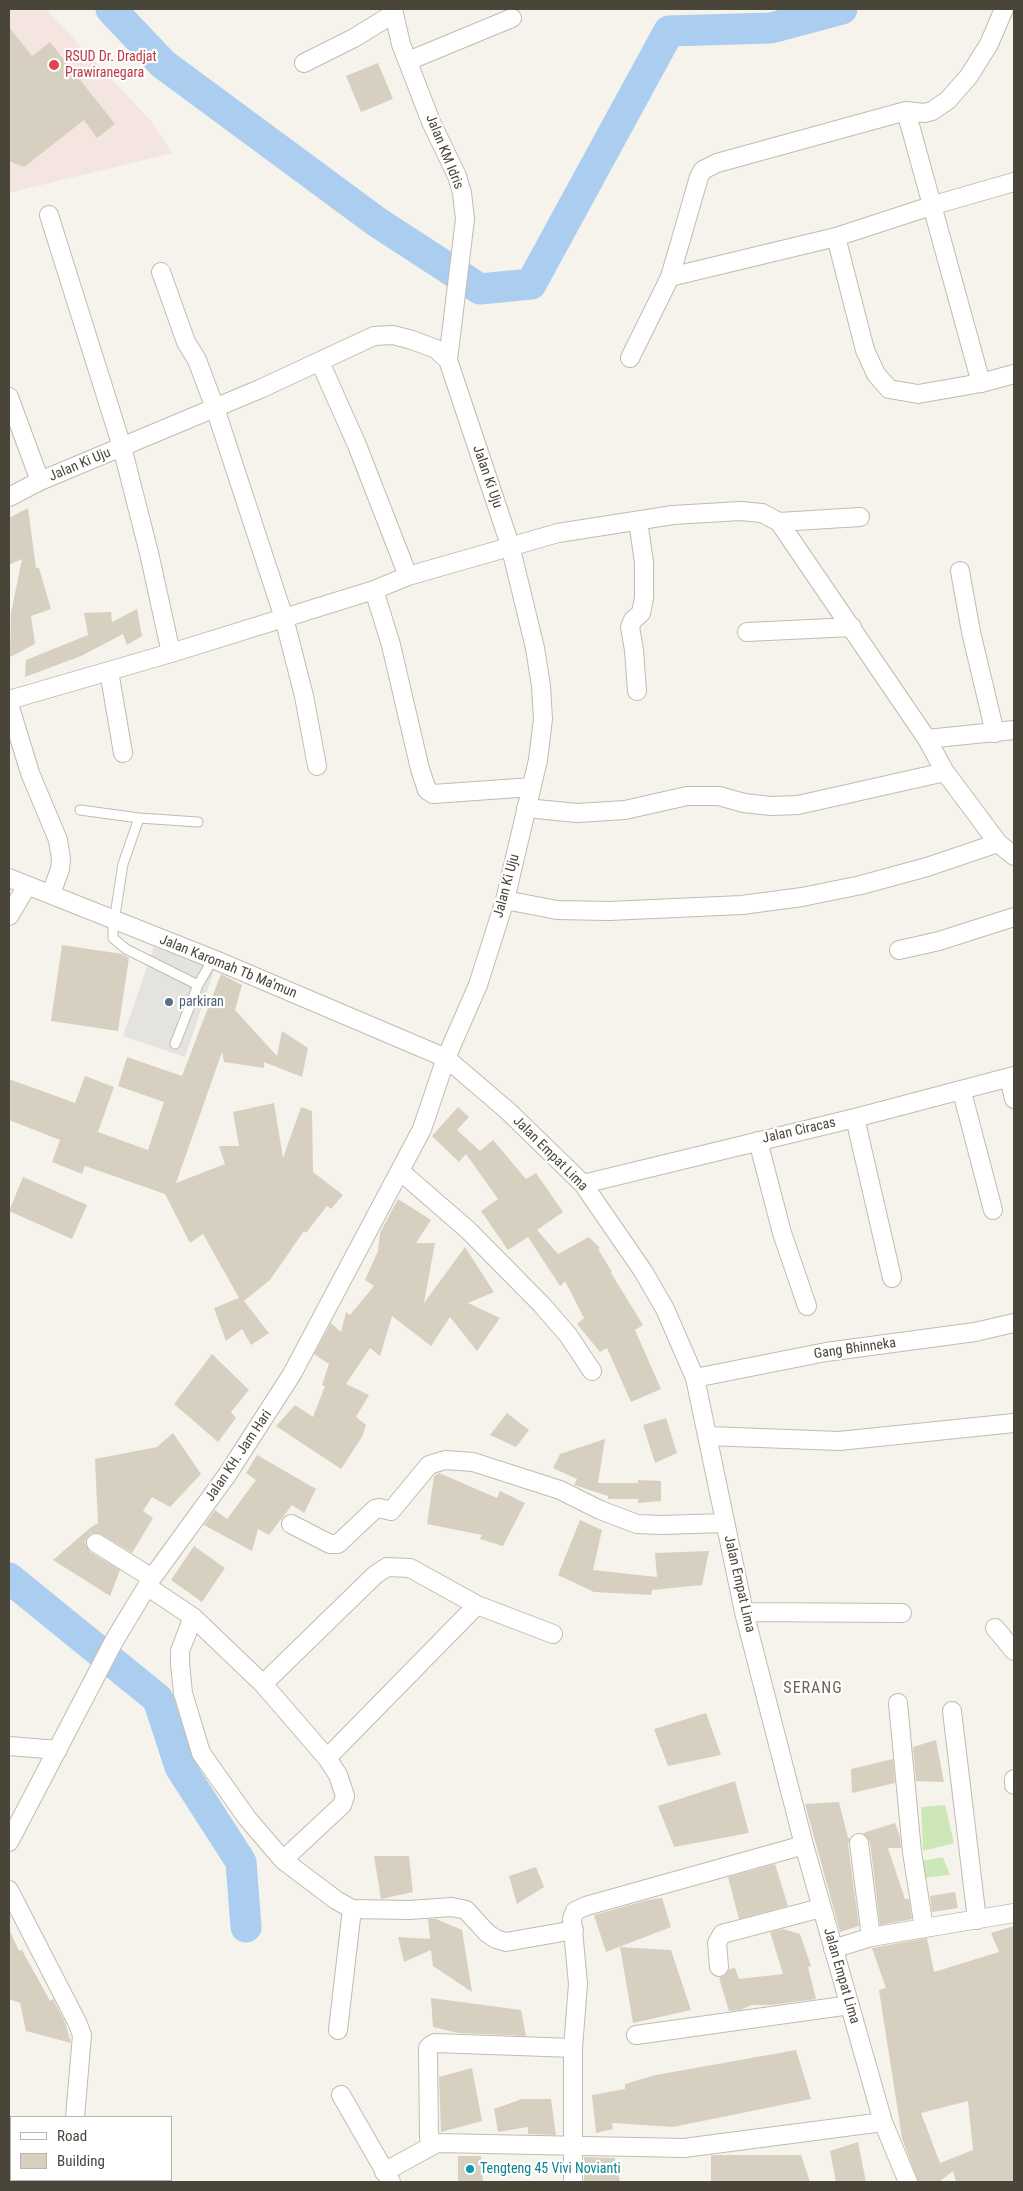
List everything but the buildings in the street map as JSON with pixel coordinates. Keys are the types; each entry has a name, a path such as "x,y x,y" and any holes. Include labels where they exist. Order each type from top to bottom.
{"street":[{"path":"630,358 670,277 699,177 703,170 717,163 906,111 924,113 932,111 948,100 969,76 989,44 1004,9"},
{"path":"304,63 354,38 393,11"},
{"name":"Jalan KM Idris","path":"393,11 401,44 431,122 457,176 465,219 448,360"},
{"path":"408,61 512,18"},
{"path":"906,111 934,205 981,383"},
{"path":"670,277 836,237 934,205 1014,182"},
{"path":"49,215 122,447 149,553 171,653"},
{"path":"836,237 866,350 876,374 889,389 918,394 981,383 1014,374"},
{"path":"161,272 186,342 197,360 215,408 284,618 304,696 317,766"},
{"name":"Jalan Ki Uju","path":"9,497 40,481 215,408 374,336 393,335 412,340 436,349 448,360 510,545 535,648 541,686 543,719 538,760 505,900 478,985 446,1058"},
{"path":"320,362 357,445 408,576"},
{"path":"9,397 40,481"},
{"path":"51,894 60,869 61,858 58,840 30,773 9,702 374,590 408,576 510,545 558,533 638,520 740,511 762,513 779,522 927,739 945,772 998,843 1014,856"},
{"path":"779,522 860,517"},
{"path":"637,691 630,627 633,620 641,613 644,598 644,562 638,520"},
{"path":"960,571 971,632 995,733"},
{"path":"374,590 391,645 420,769 427,790 433,794 532,787"},
{"path":"747,632 852,627"},
{"path":"109,671 123,753"},
{"path":"927,739 1014,730"},
{"path":"526,808 577,813 625,810 687,796 719,796 744,803 771,806 798,805 945,772"},
{"path":"505,900 557,910 609,911 742,905 802,897 861,885 927,867 998,843"},
{"name":"Jalan Karomah Tb Ma'mun","path":"9,878 213,959 446,1058"},
{"path":"9,916 27,886"},
{"path":"900,950 939,941 1014,917"},
{"name":"Jalan KH. Jam Hari","path":"9,1842 114,1641 150,1582 228,1475 275,1402 422,1129 446,1058"},
{"name":"Jalan Empat Lima","path":"446,1058 508,1111 584,1184 644,1271 665,1309 695,1378 744,1612 804,1845 883,2122 908,2182"},
{"path":"1012,1077 1014,1099"},
{"name":"Jalan Ciracas","path":"584,1184 962,1092 1012,1077"},
{"path":"962,1092 993,1210"},
{"path":"855,1118 892,1278"},
{"path":"758,1141 782,1233 807,1306"},
{"path":"400,1172 468,1230 536,1299 568,1335 592,1371"},
{"name":"Gang Bhinneka","path":"695,1378 826,1352 976,1332 1014,1323"},
{"path":"708,1436 864,1440 1014,1423"},
{"path":"291,1524 330,1544 338,1544 375,1509 391,1510 429,1465 445,1460 473,1462 560,1490 600,1510 636,1524 661,1525 724,1522"},
{"path":"96,1543 150,1582 193,1617 263,1684 327,1758 338,1775 345,1796 342,1805 283,1860"},
{"path":"263,1684 375,1574 387,1567 410,1568 477,1605 553,1634"},
{"path":"327,1758 477,1605"},
{"path":"744,1612 902,1613"},
{"path":"193,1617 180,1651 180,1663 183,1692 201,1753 247,1818 283,1860 336,1900 352,1908 409,1910 452,1907 466,1910 487,1933 496,1939 506,1942 574,1930"},
{"path":"995,1628 1014,1651"},
{"path":"898,1703 912,1852 924,1928"},
{"path":"952,1711 978,1920"},
{"path":"9,1746 61,1745"},
{"path":"1014,1779 1014,1785"},
{"path":"859,1843 871,1937"},
{"path":"573,2182 573,2048 578,1984 572,1919 574,1911 804,1845"},
{"path":"9,1890 78,2022 82,2035 75,2116"},
{"path":"338,2030 352,1908"},
{"path":"719,1967 717,1943 722,1934 821,1908"},
{"path":"833,1948 871,1937 1014,1914"},
{"path":"636,2035 850,2005"},
{"path":"573,2048 435,2043 431,2045 428,2048 429,2138 437,2143 684,2148 883,2122"},
{"path":"341,2095 387,2177 437,2143"}],"lane":[{"path":"80,810 139,818 198,822"},
{"path":"139,818 123,864 114,919 114,938 120,945 198,985"},
{"path":"176,1044 198,985 213,959"}],"shaded area":[{"name":"RSUD Dr. Dradjat Prawiranegara","path":"9,9 46,9 151,121 172,153 9,193"},
{"name":"parkiran","path":"154,947 215,968 185,1057 123,1036"}],"green space":[{"path":"945,1805 954,1843 923,1851 921,1807"},
{"path":"943,1857 950,1875 922,1878 920,1861"}],"waterway":[{"path":"111,9 163,64 377,222 480,289 531,284 669,31 771,28 842,9"},
{"path":"9,1578 158,1699 180,1767 241,1862 246,1927"}],"place":[{"name":"RSUD Dr. Dradjat Prawiranegara","path":"54,65"},
{"name":"parkiran","path":"169,1002"},
{"name":"Tengteng 45 Vivi Novianti","path":"470,2169"}],"district":[{"name":"SERANG","path":"813,1689"}]}
